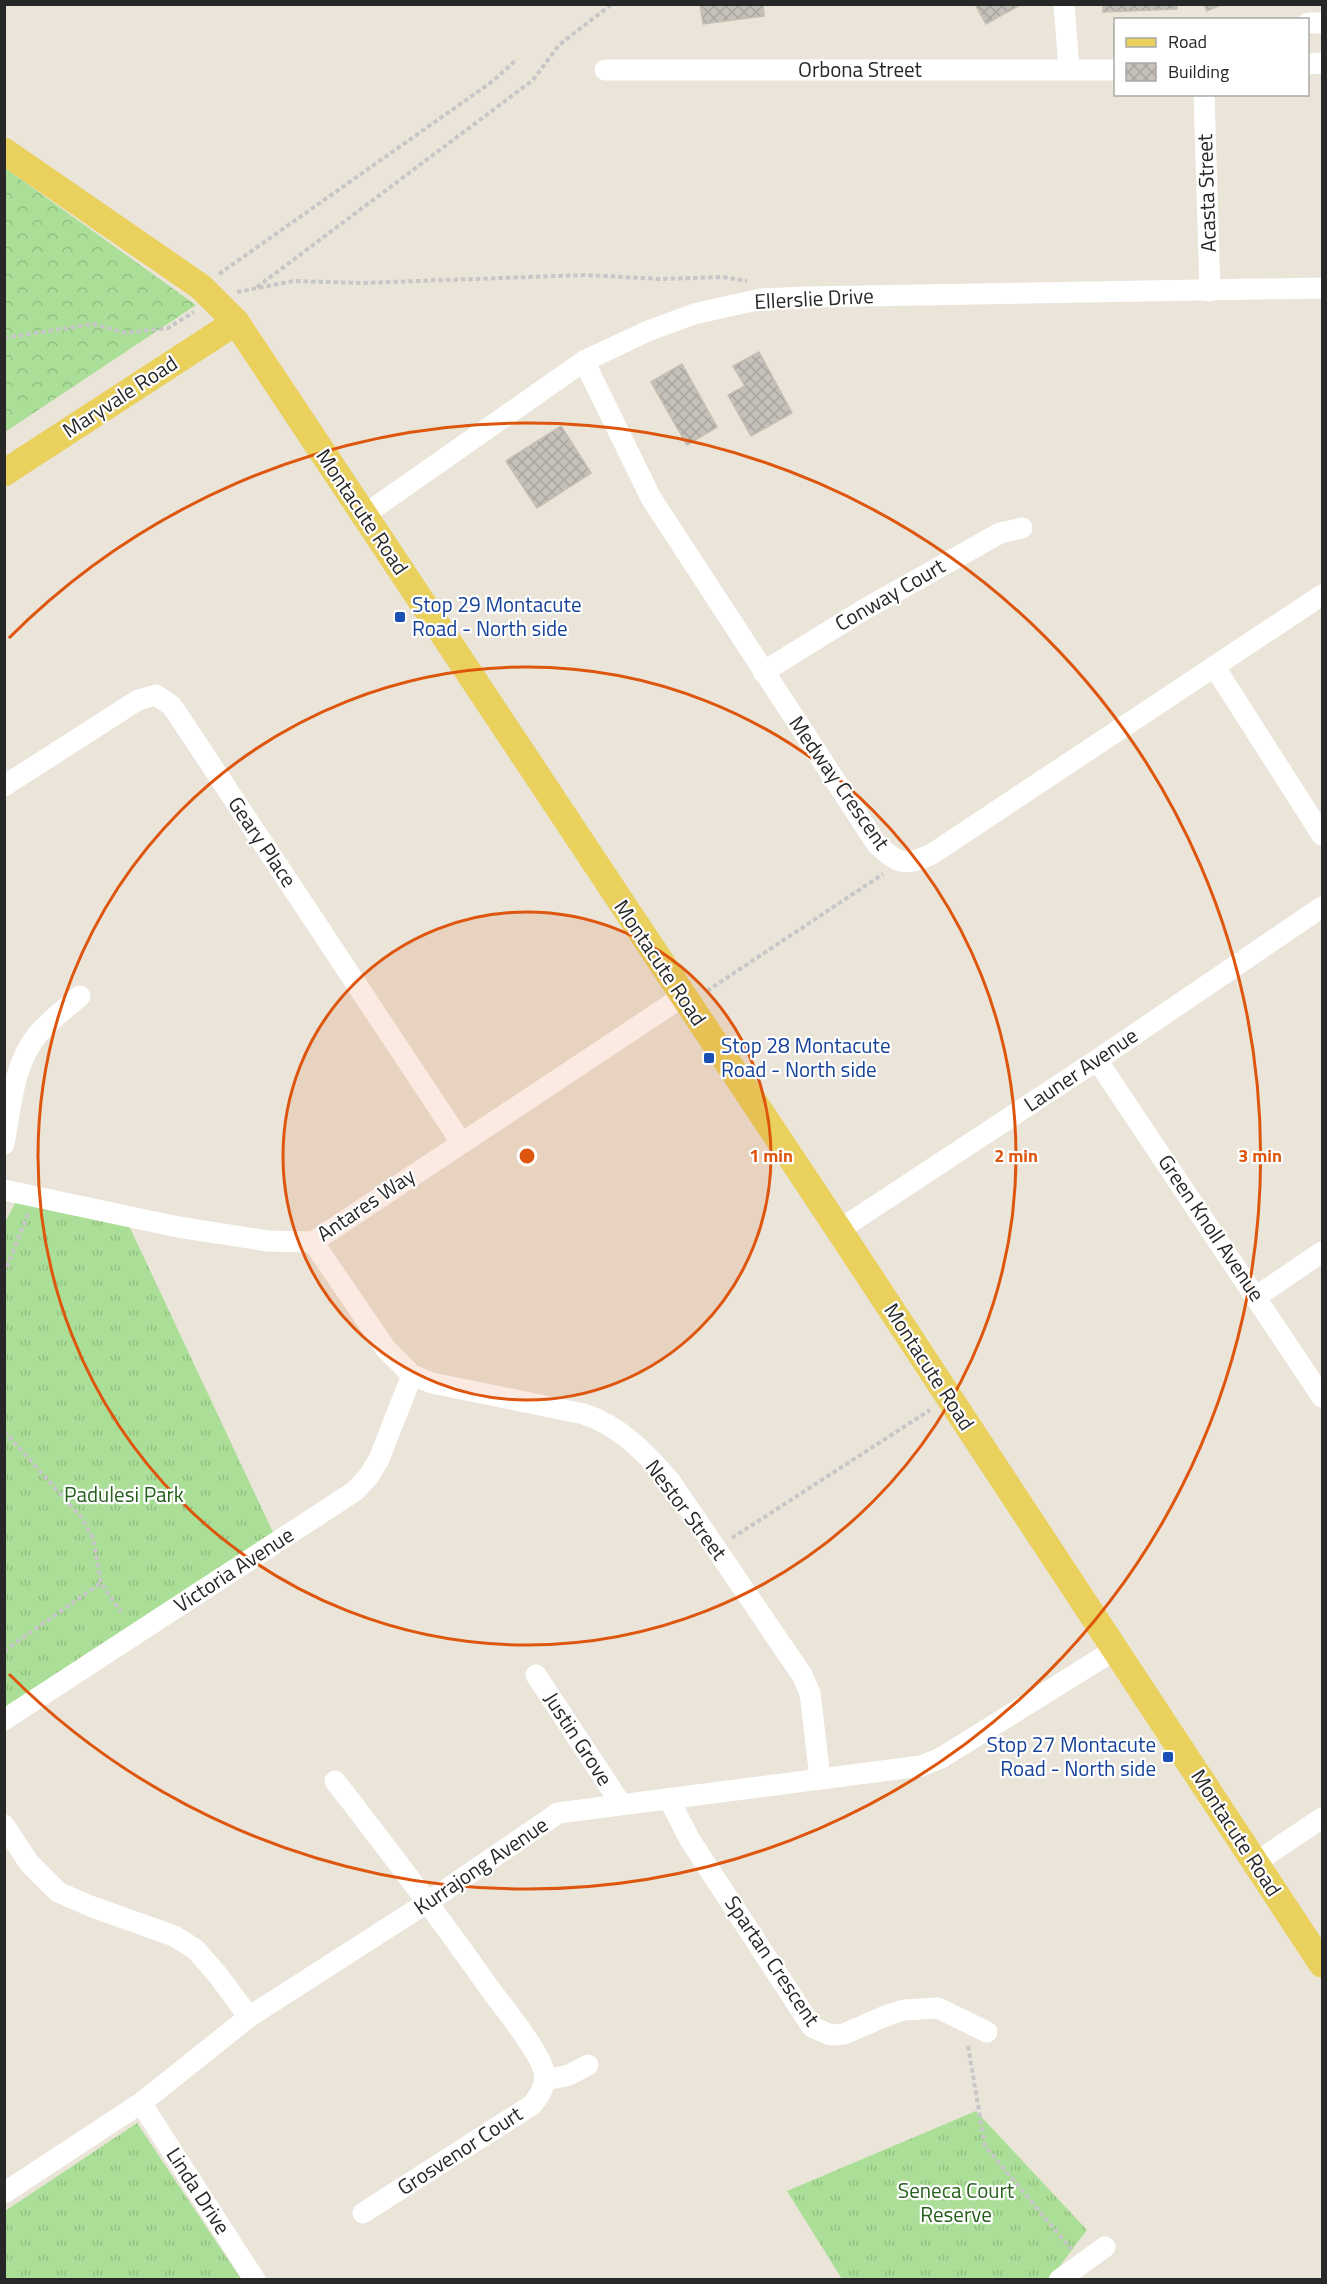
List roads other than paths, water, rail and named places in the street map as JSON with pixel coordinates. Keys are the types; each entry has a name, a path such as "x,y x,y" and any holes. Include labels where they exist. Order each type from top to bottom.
{"main road":[{"name":"Montacute Road","path":"4,151 206,291 236,322 1323,1964"},
{"name":"Maryvale Road","path":"4,473 236,322"}],"street":[{"path":"1064,4 1069,69"},
{"name":"Orbona Street","path":"605,70 1114,70"},
{"name":"Acasta Street","path":"1204,96 1210,291"},
{"name":"Ellerslie Drive","path":"364,515 584,361 648,331 694,314 761,299 1323,288"},
{"name":"Medway Crescent","path":"584,361 651,498 876,843 888,855 901,862 915,862 932,854 1323,595"},
{"name":"Conway Court","path":"763,672 865,609 1000,533 1022,528"},
{"path":"1214,666 1323,835"},
{"name":"Geary Place","path":"4,786 138,700 156,695 172,706 461,1142"},
{"name":"Launer Avenue","path":"839,1230 1097,1060 1323,907"},
{"path":"4,1144 15,1085 23,1062 38,1035 80,996"},
{"name":"Antares Way","path":"4,1190 189,1228 268,1241 313,1242 461,1142 685,1000"},
{"name":"Green Knoll Avenue","path":"1097,1060 1323,1397"},
{"name":"Nestor Street","path":"313,1242 386,1349 412,1376 432,1383 584,1414 615,1428 647,1455 670,1481 802,1675 810,1693 820,1778"},
{"path":"1257,1296 1323,1252"},
{"name":"Victoria Avenue","path":"4,1720 354,1491 369,1476 379,1459 412,1376"},
{"name":"Kurrajong Avenue","path":"4,2193 141,2103 249,2017 428,1902 558,1813 921,1766 941,1758 1116,1649"},
{"name":"Justin Grove","path":"536,1674 621,1804"},
{"path":"335,1781 428,1902 534,2051 543,2067 546,2080 569,2074 588,2065"},
{"name":"Spartan Crescent","path":"669,1799 690,1840 812,2028 831,2035 844,2034 904,2010 938,2008 987,2032"},
{"path":"1255,1863 1323,1818"},
{"path":"4,1825 29,1863 58,1892 174,1936 195,1949 249,2017"},
{"name":"Grosvenor Court","path":"363,2213 532,2105 542,2093 546,2080"},
{"name":"Linda Drive","path":"141,2103 255,2280"},
{"path":"1059,2280 1105,2247"}],"place":[{"name":"Stop 29 Montacute Road - North side","path":"400,617"},
{"name":"Stop 28 Montacute Road - North side","path":"709,1058"},
{"name":"Stop 27 Montacute Road - North side","path":"1168,1757"}],"park label":[{"name":"Padulesi Park","path":"124,1495"},
{"name":"Seneca Court Reserve","path":"956,2203"}]}
